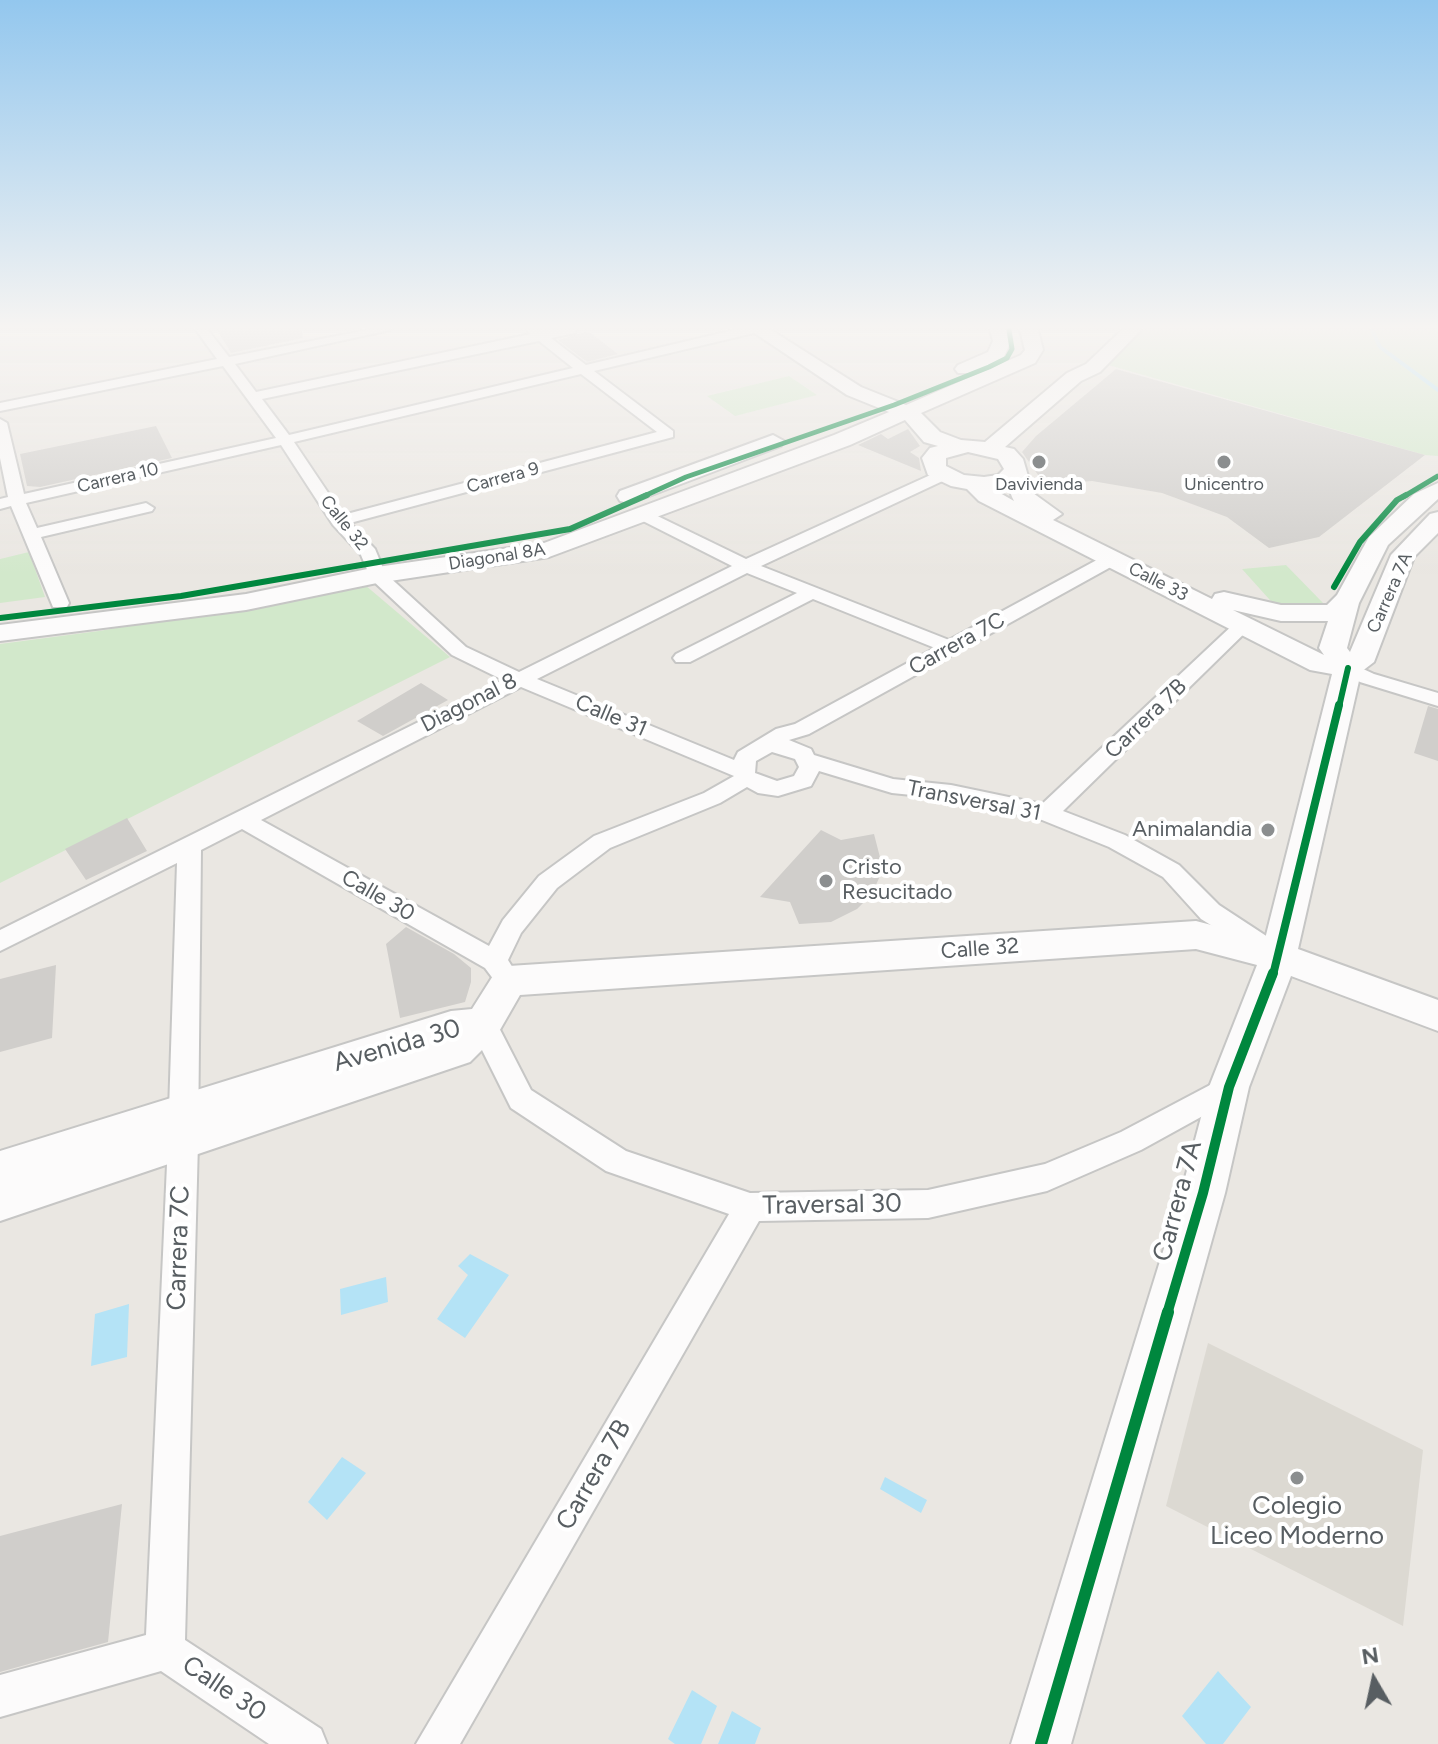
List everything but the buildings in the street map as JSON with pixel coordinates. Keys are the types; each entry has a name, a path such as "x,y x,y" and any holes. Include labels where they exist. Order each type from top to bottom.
{"street":[{"name":"Calle 32","path":"264,411 339,521 373,564 459,651 518,679"},
{"name":"Carrera 10","path":"8,502 408,411"},
{"name":"Carrera 9","path":"339,521 668,434 637,411"},
{"name":"Diagonal 8A","path":"0,633 246,602 373,564 562,523 843,411"},
{"path":"906,411 942,445 1004,459"},
{"name":"Diagonal 8A","path":"0,610 373,564 549,550 913,411"},
{"path":"942,445 933,464 943,475 974,483 996,482 1004,459 1056,411"},
{"path":"0,423 8,502 32,534 60,603"},
{"name":"Calle 33","path":"1004,459 1029,503 1320,647 1367,678 1438,700"},
{"name":"Diagonal 8","path":"0,941 746,566 943,475"},
{"name":"Calle 33","path":"974,483 987,496 1320,664 1348,668"},
{"name":"Carrera 7A","path":"1348,668 1333,648 1349,598 1378,542 1422,499 1438,490"},
{"path":"32,534 146,508"},
{"path":"643,514 746,566 815,591 951,648"},
{"name":"Carrera 7A","path":"1348,668 1360,662 1403,555 1438,519"},
{"name":"Carrera 7C","path":"802,755 951,648 1112,559"},
{"path":"683,658 815,591"},
{"path":"1224,600 1281,613 1309,615 1335,612 1349,598"},
{"name":"Carrera 7B","path":"1047,813 1244,625"},
{"name":"Carrera 7A","path":"1041,1744 1203,1193 1229,1087 1269,987 1291,910 1348,668"},
{"name":"Calle 31","path":"518,679 704,755 752,762"},
{"path":"712,798 752,762 802,755"},
{"path":"483,1024 512,927 548,882 602,842 712,798 778,789 802,755"},
{"name":"Transversal 31","path":"802,755 892,786 951,792 1047,813 1117,841 1171,871 1210,912 1277,956"},
{"path":"752,762 766,788 778,789"},
{"name":"Calle 30","path":"240,818 501,971"},
{"name":"Carrera 7C","path":"165,1650 183,1127 189,845"},
{"name":"Calle 32","path":"501,971 1196,935 1277,956 1438,1016"},
{"name":"Avenida 30","path":"0,1170 183,1127 456,1050 483,1024"},
{"name":"Traversal 30","path":"483,1024 521,1099 617,1161 750,1207 928,1204 1047,1177 1131,1141 1229,1087"},
{"name":"Avenida 30","path":"0,1201 183,1127"},
{"name":"Carrera 7B","path":"437,1744 750,1207"},
{"name":"Calle 30","path":"0,1696 165,1650 306,1744"}],"shaded area":[{"name":"Colegio Liceo Moderno","path":"1208,1343 1423,1450 1403,1626 1166,1506"}],"green space":[{"path":"729,411 753,411 735,416"},
{"path":"1271,411 1438,411 1438,456"},
{"path":"29,552 45,597 0,603 0,559"},
{"path":"1286,565 1324,604 1278,609 1242,569"},
{"path":"365,585 450,657 0,883 0,644 99,631"}],"water":[{"path":"470,1254 509,1275 465,1338 437,1319 468,1275 458,1266"},
{"path":"386,1277 388,1302 341,1315 340,1289"},
{"path":"129,1304 127,1357 91,1366 95,1314"},
{"path":"342,1457 366,1473 327,1520 308,1502"},
{"path":"885,1477 927,1500 921,1513 880,1489"},
{"path":"1218,1671 1251,1707 1223,1744 1206,1744 1182,1716"},
{"path":"692,1690 717,1706 701,1744 675,1744 668,1739"},
{"path":"732,1711 761,1728 755,1744 718,1744"}],"cycle path":[{"path":"0,618 181,596 570,529 686,477 876,411"},
{"path":"1334,587 1360,542 1397,500 1438,476"},
{"path":"1041,1744 1203,1193 1229,1087 1269,987 1291,910 1348,668"}],"place":[{"name":"Davivienda","path":"1039,462"},
{"name":"Unicentro","path":"1224,462"},
{"name":"Animalandia","path":"1268,830"},
{"name":"Cristo Resucitado","path":"826,881"},
{"name":"Colegio Liceo Moderno","path":"1297,1478"}]}
